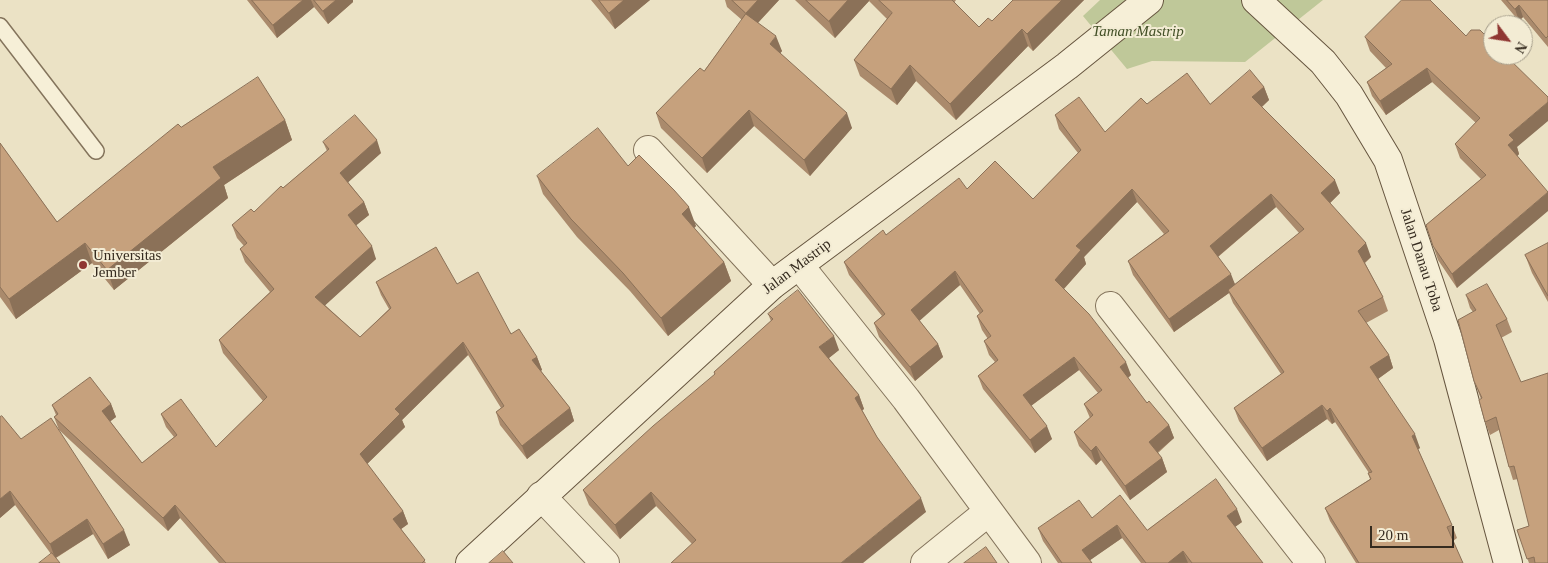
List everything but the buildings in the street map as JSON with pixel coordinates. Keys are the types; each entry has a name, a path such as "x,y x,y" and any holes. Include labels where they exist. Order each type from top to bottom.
{"main road":[{"name":"Jalan Mastrip","path":"470,563 772,284 1067,66 1149,0"},
{"name":"Jalan Danau Toba","path":"1256,0 1323,62 1349,95 1388,160 1448,339 1508,563"},
{"path":"648,150 772,284"},
{"path":"799,265 906,399 1027,563"},
{"path":"1110,306 1311,563"},
{"path":"541,496 605,563"},
{"path":"925,563 988,512"}],"lane":[{"path":"0,26 96,151"}],"green space":[{"name":"Taman Mastrip","path":"1100,0 1323,0 1245,62 1152,61 1127,69 1083,16"}],"place":[{"name":"Universitas Jember","path":"83,265"}]}
